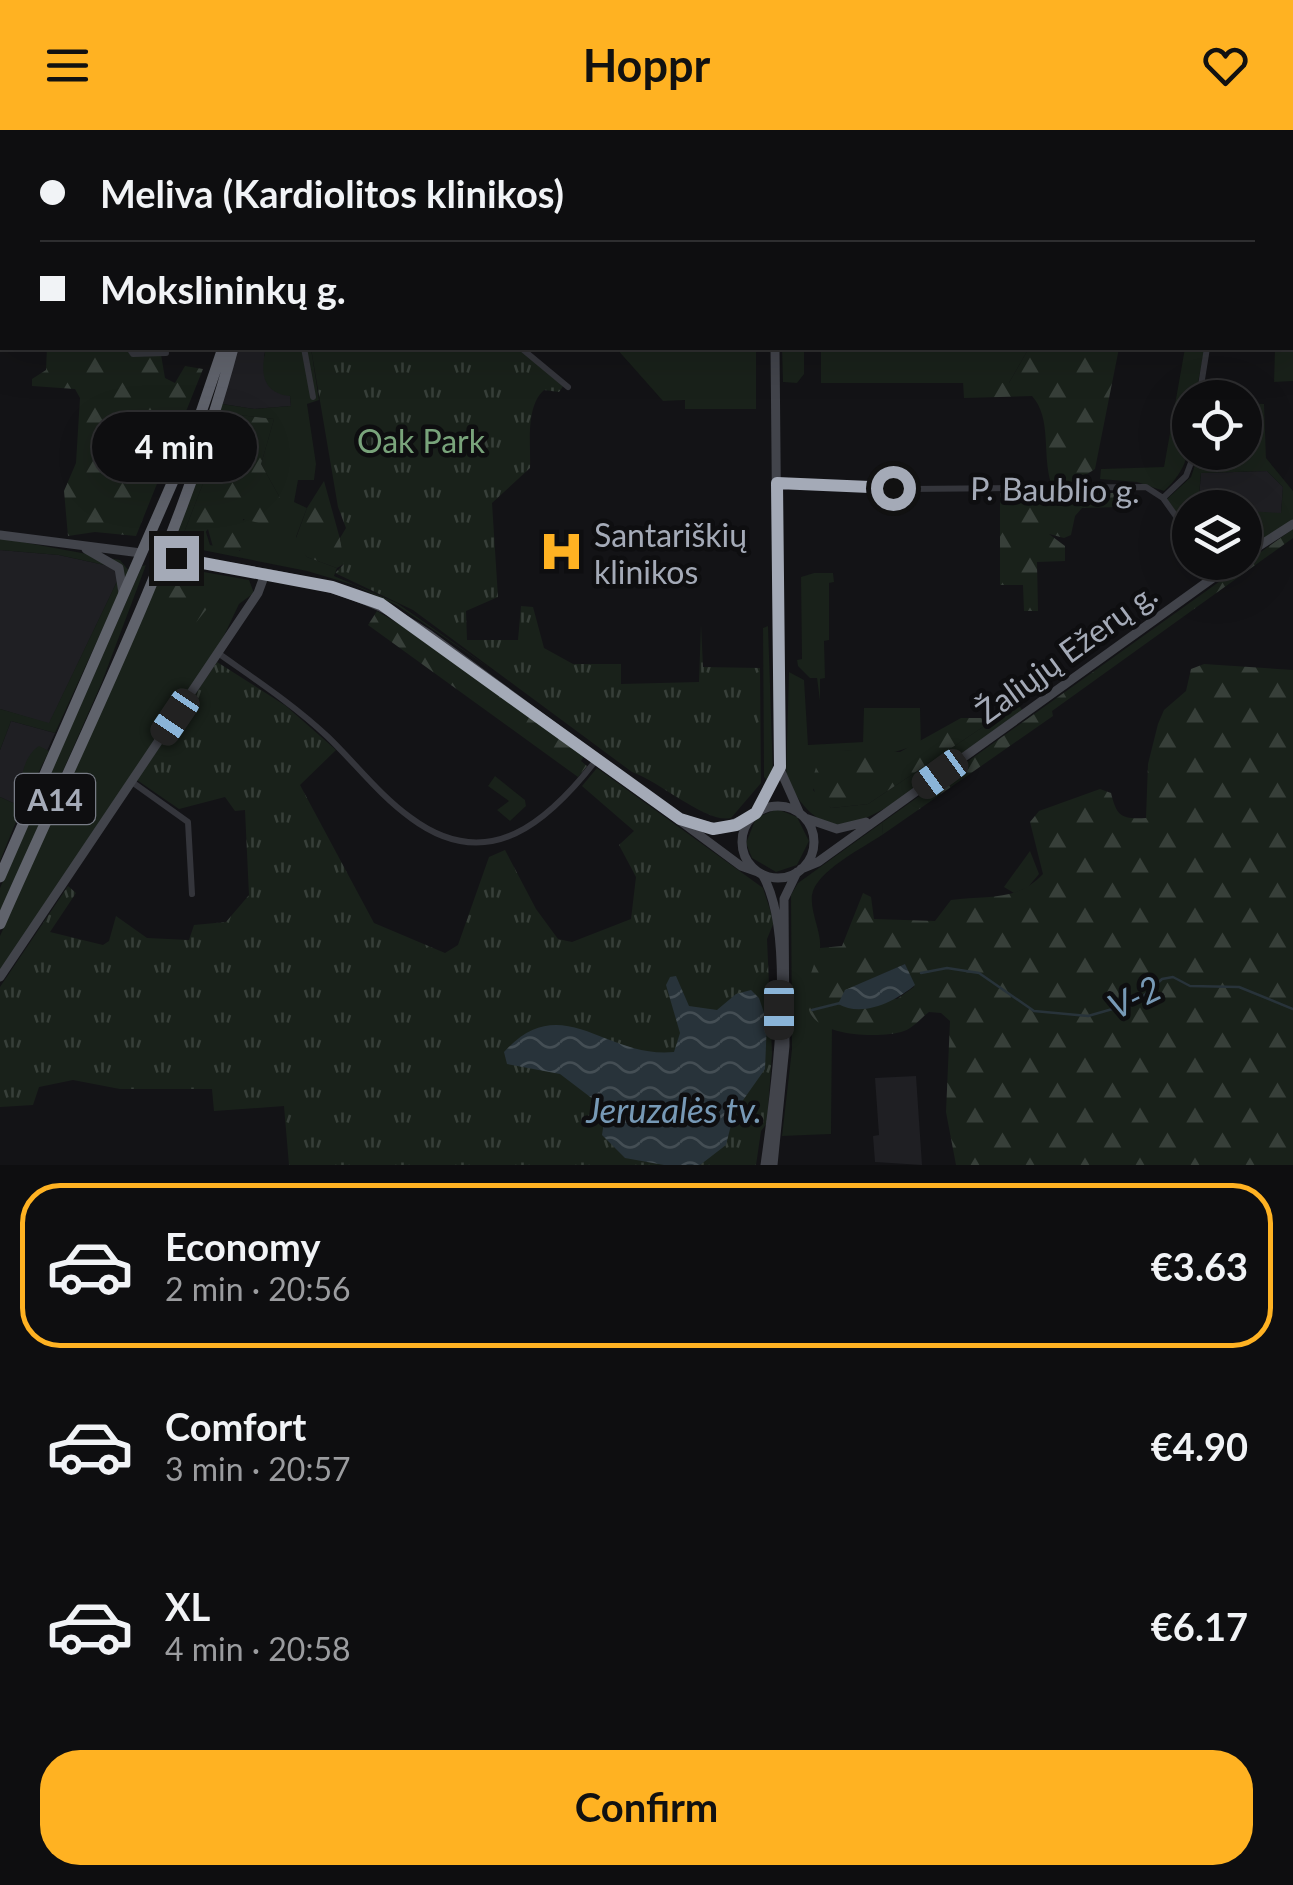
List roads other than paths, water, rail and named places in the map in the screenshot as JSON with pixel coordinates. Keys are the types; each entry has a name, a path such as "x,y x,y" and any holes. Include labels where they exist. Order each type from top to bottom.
{"highway":[{"name":"A14","path":"0,877 194,432 222,350"},
{"name":"A14","path":"0,924 162,556 206,442 232,350"},
{"path":"142,554 162,556"}],"main road":[{"path":"773,1165 786,1046 783,905 798,870 810,856 813,840 780,767 776,350"},
{"path":"1262,544 1293,524"},
{"path":"0,535 142,554"},
{"path":"84,547 119,568 123,595"},
{"path":"162,556 332,587 381,604 598,758 741,866 776,877 798,870"},
{"path":"0,977 258,593 265,574"},
{"name":"Žaliųjų Ežerų g.","path":"798,870 818,862 1210,580"},
{"path":"765,1165 779,1046 776,900 742,846 744,830 780,767"},
{"path":"680,819 720,829 778,806 802,816"},
{"name":"Žaliųjų Ežerų g.","path":"802,816 837,829 878,817"}],"street":[{"path":"130,350 133,354 166,353"},
{"path":"304,350 313,397"},
{"path":"523,350 568,387"},
{"path":"1202,380 1207,350"},
{"path":"1163,498 1188,470"},
{"name":"P. Baublio g.","path":"777,483 908,488 1139,486 1152,488 1172,511"},
{"path":"218,653 303,714 407,816 446,836 484,841 528,830 555,809 598,758"},
{"path":"132,782 188,822 192,894"}],"water":[{"path":"905,964 915,985 898,997 868,1008 838,1004 845,990"},
{"name":"Jeruzalės tv.","path":"676,976 689,1006 717,1010 736,994 751,990 759,998 767,1021 765,1069 734,1113 726,1145 700,1165 664,1165 625,1158 602,1135 606,1109 560,1074 507,1064 504,1052 525,1034 545,1026 565,1026 649,1051 674,1052 680,1033 666,985 670,977"}],"waterway":[{"name":"V-2","path":"921,973 947,968 979,973 1034,1011 1088,1016 1137,1002 1162,979 1173,977 1190,986 1239,987 1293,1009"},
{"name":"V-2","path":"812,1010 840,1003"}],"place":[{"name":"Santariškių klinikos","path":"561,552"}],"park label":[{"name":"Oak Park","path":"421,440"}]}
